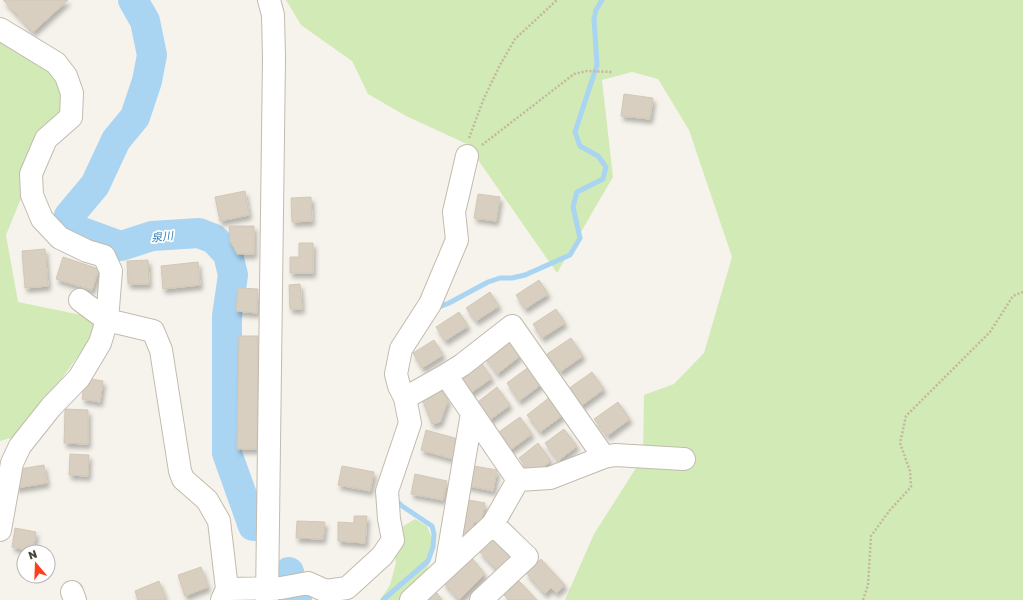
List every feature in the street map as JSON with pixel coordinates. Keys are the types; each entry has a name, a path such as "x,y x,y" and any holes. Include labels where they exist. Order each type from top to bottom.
{"street":[{"path":"269,0 273,15 274,58 272,592"},
{"path":"0,29 56,62 66,76 72,94 71,117 46,139 31,174 32,196 42,219 60,238 87,251 104,256 111,271 107,320 100,343 79,378 51,407 20,446 12,463 0,530"},
{"path":"80,300 107,320 153,331 162,350 180,471 183,479 207,500 218,522 224,594 272,592 308,583 326,591 341,595 382,556 393,540 389,519 387,490 410,423 409,396 399,386 396,374 401,349 430,304 457,240 454,212 467,156"},
{"path":"409,396 446,375 512,326 604,457"},
{"path":"446,375 518,480"},
{"path":"446,567 472,413"},
{"path":"518,480 550,478 604,457 615,455 684,459"},
{"path":"411,600 493,524 518,480"},
{"path":"481,600 527,557 493,524"}],"path":[{"path":"467,156 467,144 473,126 500,65 515,39 558,0"},
{"path":"467,156 574,74 602,71 612,72"},
{"path":"864,600 868,584 871,536 890,510 911,487 910,471 900,442 906,416 990,332 1013,296 1023,292"}],"green space":[{"path":"286,0 1023,0 1023,600 565,600 594,534 643,457 644,395 674,384 704,353 732,257 689,130 658,79 632,72 602,80 613,177 557,273 467,144 406,116 368,94 352,61 301,25"},
{"path":"0,35 63,71 71,117 31,174 6,235 18,302 96,318 101,324 21,435 0,441"},
{"path":"415,519 427,526 435,545 425,576 412,600 380,600 390,585 396,563 394,552 397,530"}],"building":[{"path":"3,0 68,0 33,32"},
{"path":"624,94 653,98 650,119 621,116"},
{"path":"245,191 249,215 220,221 215,197"},
{"path":"478,194 500,197 496,221 474,218"},
{"path":"311,197 312,221 292,222 291,198"},
{"path":"229,226 254,226 254,254 237,254 230,241"},
{"path":"299,243 313,243 313,273 290,273 290,257 299,257"},
{"path":"45,249 48,286 25,288 22,251"},
{"path":"63,257 99,269 92,290 56,279"},
{"path":"148,260 149,284 128,284 127,261"},
{"path":"198,262 200,285 163,289 161,266"},
{"path":"539,280 548,294 525,309 516,295"},
{"path":"300,284 302,309 290,309 289,285"},
{"path":"238,288 258,289 257,313 236,311"},
{"path":"490,292 499,306 476,321 466,308"},
{"path":"556,309 565,323 542,338 533,324"},
{"path":"459,312 468,326 445,341 436,327"},
{"path":"239,336 258,336 257,449 237,449"},
{"path":"571,338 583,356 560,372 547,354"},
{"path":"508,339 520,356 497,374 484,356"},
{"path":"434,340 443,355 422,368 413,353"},
{"path":"479,360 492,378 469,394 456,378"},
{"path":"530,366 543,383 519,401 507,383"},
{"path":"592,372 604,389 581,406 568,389"},
{"path":"85,378 103,381 100,402 82,399"},
{"path":"497,387 510,405 487,422 474,405"},
{"path":"440,388 448,400 440,422 432,424 422,399"},
{"path":"550,397 563,415 540,432 527,415"},
{"path":"618,402 630,419 607,436 594,419"},
{"path":"65,409 88,410 88,444 64,443"},
{"path":"520,417 532,434 509,451 496,434"},
{"path":"564,429 577,446 558,461 545,443"},
{"path":"426,430 458,439 453,459 421,450"},
{"path":"538,443 551,461 532,475 519,458"},
{"path":"70,454 89,455 88,476 69,475"},
{"path":"44,465 47,483 16,488 13,470"},
{"path":"468,465 497,470 493,491 464,485"},
{"path":"342,466 374,472 370,491 338,485"},
{"path":"415,474 447,481 443,500 411,494"},
{"path":"463,499 485,503 481,523 474,522 470,536 454,545"},
{"path":"354,516 367,516 365,543 338,541 338,522 354,523"},
{"path":"297,521 325,522 323,539 296,538"},
{"path":"15,528 36,532 34,544 16,544 16,548 12,547"},
{"path":"492,538 511,557 497,570 479,551"},
{"path":"471,557 485,574 459,600 443,582"},
{"path":"541,559 565,585 556,593 551,588 545,594 526,573"},
{"path":"201,567 208,587 185,596 178,575"},
{"path":"159,581 166,600 138,600 135,591"},
{"path":"519,581 537,600 509,600 504,595"},
{"path":"437,593 442,600 429,600"}],"waterway":[{"name":"泉川","path":"133,0 145,21 152,55 147,81 135,117 116,140 95,185 69,216 74,229 121,246 152,236 199,233 214,239 228,254 233,275 227,316 227,453 253,526"},
{"path":"437,309 488,282 500,278 512,278 525,275 570,255 580,238 573,207 577,192 603,179 606,167 598,156 580,146 575,132 597,65 594,19 596,10 602,0"},
{"path":"383,600 428,561 433,547 434,534 432,526 402,506 396,498"},
{"name":"泉川","path":"289,572 297,600"}]}
